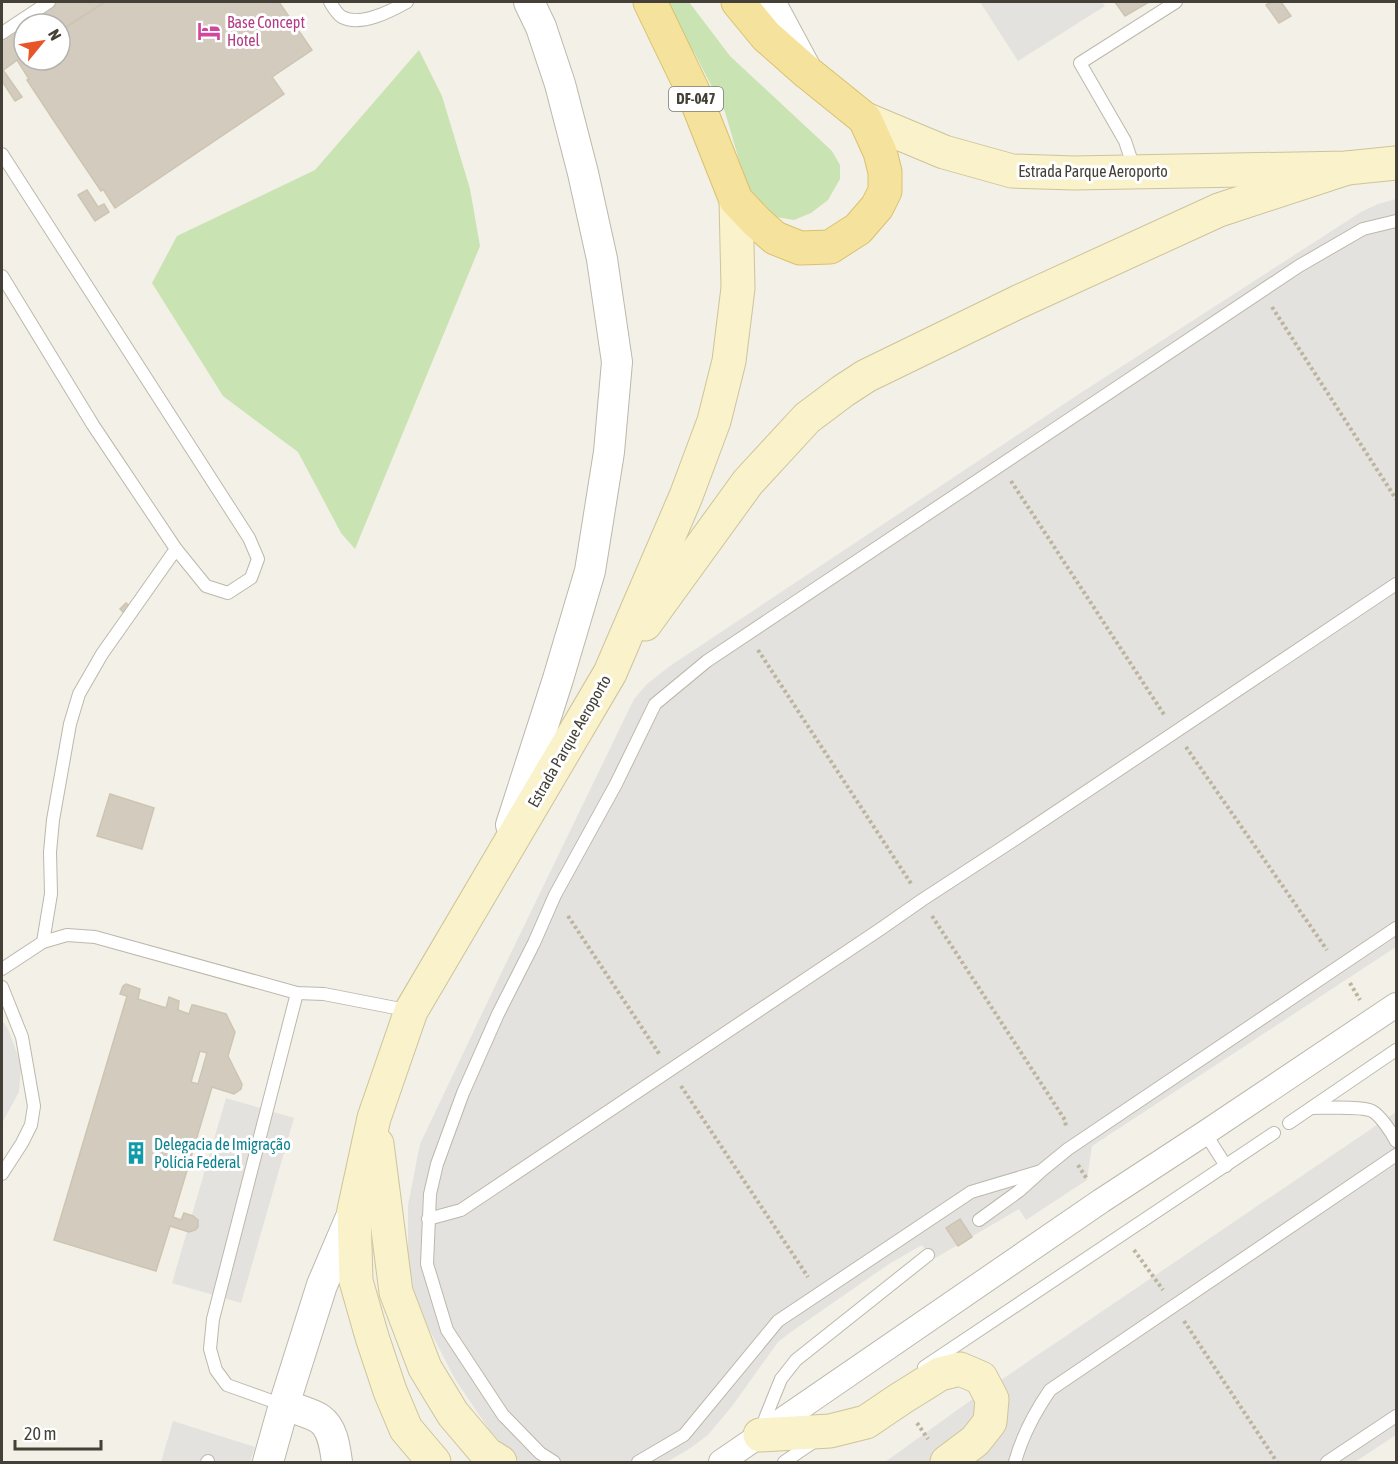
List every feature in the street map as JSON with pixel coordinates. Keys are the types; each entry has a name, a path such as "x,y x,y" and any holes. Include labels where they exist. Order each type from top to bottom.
{"main road":[{"name":"Estrada Parque Aeroporto","path":"434,1462 406,1430 390,1391 356,1281 354,1210 374,1118 411,1011 610,673 686,496 714,420 729,361 738,288 736,200 692,89 650,2"},
{"name":"Estrada Parque Aeroporto","path":"738,2 766,36 865,119 944,152 1012,171 1074,173 1347,168 1396,163"},
{"path":"736,200 775,238 800,248 830,247 840,241 858,229 877,207 885,190 883,162 865,119"},
{"path":"610,673 748,482 807,418 843,391 866,376 1018,302 1219,210 1347,168"},
{"path":"374,1118 396,1292 425,1368 453,1414 488,1454 500,1462"},
{"path":"760,1435 830,1431 866,1422 940,1374 960,1370 981,1378 992,1399 990,1422 975,1442 940,1454"}],"street":[{"path":"501,860 590,571 609,452 617,362 602,259 583,173 560,84 530,2"},
{"path":"770,2 808,73"},
{"path":"721,1462 1101,1201 1396,1005"},
{"path":"268,1462 322,1285 354,1210"},
{"path":"284,1405 321,1419 330,1430 337,1462"}],"lane":[{"path":"2,33 49,2"},
{"path":"330,2 341,16 354,19 367,19 391,11 406,2"},
{"path":"1135,172 1125,141 1080,63 1176,2"},
{"path":"2,154 249,538 258,559 251,578 228,593 206,586 176,549 93,425 2,276"},
{"path":"554,1462 540,1453 503,1414 447,1330 427,1264 430,1194 437,1164 463,1093 498,1014 534,944 555,895 616,784 655,704 707,661 1299,266 1363,228 1396,220"},
{"path":"43,942 51,894 50,852 53,820 70,724 79,694 102,654 176,549"},
{"path":"429,1219 461,1210 1396,584"},
{"path":"979,1220 1068,1149 1396,928"},
{"path":"2,969 43,942 67,935 95,937 297,993 324,994 411,1011"},
{"path":"2,987 22,1037 34,1106 31,1125 2,1174"},
{"path":"284,1405 227,1384 216,1370 210,1349 213,1320 297,993"},
{"path":"1288,1123 1396,1050"},
{"path":"1311,1108 1349,1108 1372,1111 1390,1130 1396,1141"},
{"path":"1205,1133 1226,1166"},
{"path":"916,1372 1274,1133"},
{"path":"1016,1462 1036,1411 1050,1390 1396,1155"},
{"path":"638,1462 684,1435 778,1321 971,1192 1041,1170"},
{"path":"760,1435 781,1379 796,1360 928,1255"},
{"path":"784,1462 857,1412"},
{"path":"1327,1462 1396,1416"}],"path":[{"path":"1261,292 1396,498"},
{"path":"1000,465 1175,732 1339,967 1373,1021"},
{"path":"748,634 1065,1120 1068,1149 1101,1201"},
{"path":"555,895 806,1276 827,1288"},
{"path":"1122,1233 1174,1306 1277,1462"},
{"path":"900,1399 940,1454"}],"green space":[{"path":"661,2 689,2 730,56 832,151 840,165 840,179 828,200 811,213 794,220 771,216 758,205 745,181 725,112 695,54"},
{"path":"419,50 442,96 470,189 480,246 355,549 341,533 298,452 223,396 152,283 177,236 315,170"}],"shaded area":[{"path":"980,2 1102,2 1105,6 1018,61"},
{"path":"1396,199 1396,947 1092,1146 1087,1180 1026,1220 1019,1209 932,1260 922,1245 889,1264 791,1332 778,1342 733,1405 708,1435 667,1462 520,1462 490,1431 455,1379 429,1329 414,1292 408,1258 408,1205 420,1144 634,699 647,684 670,666 1079,394 1361,212"},
{"path":"2,1020 8,1029 21,1068 19,1092 2,1123"},
{"path":"226,1098 294,1118 241,1303 172,1283"},
{"path":"1396,1112 1396,1435 1355,1462 885,1462 967,1403"},
{"path":"173,1421 255,1447 250,1462 161,1462"}],"building":[{"path":"41,2 105,2 72,23 72,12 26,12"},
{"name":"Base Concept Hotel","path":"105,2 279,2 312,50 272,77 284,94 115,208 58,127 27,80 29,79 25,72 72,72 72,23"},
{"path":"1115,2 1149,2 1125,16"},
{"path":"1271,2 1281,2 1291,16 1279,23 1266,5"},
{"path":"12,21 12,64 2,71 2,28"},
{"path":"3,70 22,97 15,101 2,81"},
{"path":"87,190 98,207 104,204 109,212 95,221 78,195"},
{"path":"126,603 132,608 126,615 120,609"},
{"path":"110,794 154,808 142,849 97,836"},
{"name":"Delegacia de Imigração Polícia Federal","path":"126,984 140,989 138,999 166,1008 169,997 179,1001 178,1010 189,1014 194,1005 226,1014 235,1032 228,1056 242,1084 241,1089 234,1094 212,1087 173,1217 181,1220 184,1213 193,1216 198,1220 198,1227 189,1232 170,1226 156,1271 54,1240 127,996 120,994","holes":["200,1051 207,1053 198,1084 191,1082"]},
{"path":"960,1219 972,1237 958,1246 946,1228"}],"place":[{"name":"Base Concept Hotel","path":"209,31"},
{"name":"Delegacia de Imigração Polícia Federal","path":"136,1153"}]}
